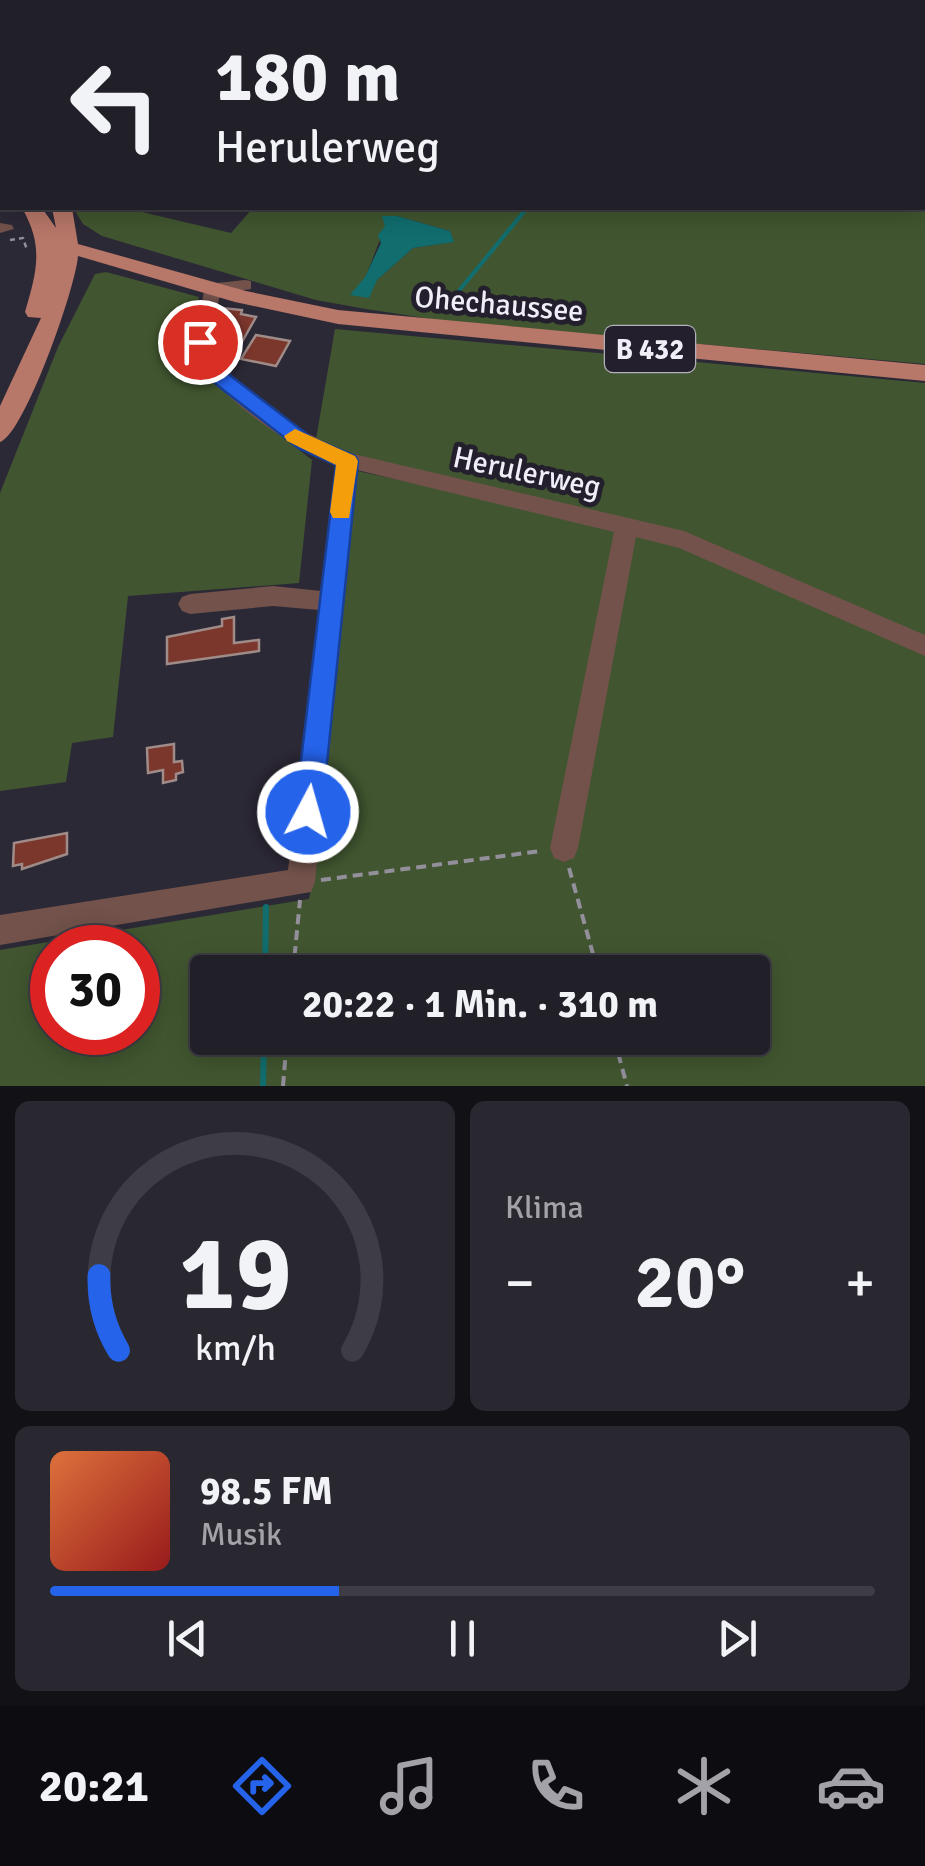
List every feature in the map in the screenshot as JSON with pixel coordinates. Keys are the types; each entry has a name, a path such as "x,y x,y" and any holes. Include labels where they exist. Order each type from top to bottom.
{"main road":[{"path":"0,388 40,304 45,230 33,210"},
{"path":"0,433 65,285 71,248 65,216"},
{"name":"B 432","path":"65,216 111,253"},
{"name":"B 432","path":"45,230 71,248 111,253 308,309"},
{"path":"41,256 71,248"},
{"path":"65,285 111,253"},
{"name":"B 432","path":"212,280 246,285 308,309"},
{"name":"Ohechaussee","path":"308,309 402,325 925,373"}],"street":[{"name":"Herulerweg","path":"212,280 200,342 206,363 292,434 347,461 628,524 718,554 925,646"},
{"path":"0,930 301,882 347,461"},
{"path":"564,848 628,524"},
{"path":"190,604 273,596 331,602"}],"path":[{"path":"3,229 10,240 23,238 26,250 41,256"},
{"path":"295,955 301,882 564,848 593,955"},
{"path":"282,1086 285,1055"},
{"path":"619,1055 627,1086"}],"shaded area":[{"path":"133,210 231,233 251,210 925,210 925,364 451,322 316,300 102,236 83,224 75,211","holes":["397,216 450,231 453,242 413,248 377,280 365,277 382,236"]},
{"path":"382,216 397,216 450,231 454,242 413,248 377,280 369,298 350,295 365,277 381,243 378,235 385,226"},
{"path":"106,272 199,297 187,355 194,367 312,460 299,583 128,596 113,737 72,743 66,782 0,791 0,493 58,347 95,274"},
{"path":"335,329 925,383 925,637 703,540 357,457 316,439"},
{"path":"353,470 634,531 704,555 925,655 925,1086 0,1086 0,950 30,945 30,1055 160,1055 160,925 151,925 309,899 316,866"}],"building":[{"path":"221,308 242,310 241,314 256,317 242,342 216,338"},
{"path":"256,335 290,341 276,366 241,359"},
{"path":"234,617 234,643 259,640 259,651 167,664 167,637 222,626 222,619"},
{"path":"174,744 174,762 182,761 183,772 176,774 176,780 163,783 163,770 148,773 147,748"},
{"path":"67,833 67,854 22,869 22,864 13,866 14,843"}],"waterway":[{"path":"453,298 525,210"},
{"path":"265,955 266,907"},
{"path":"263,1086 264,1055"}],"slow traffic":[{"path":"295,436 347,461 341,512"}],"route":[{"path":"200,342 200,352 214,372 305,443 347,461 308,812"}]}
